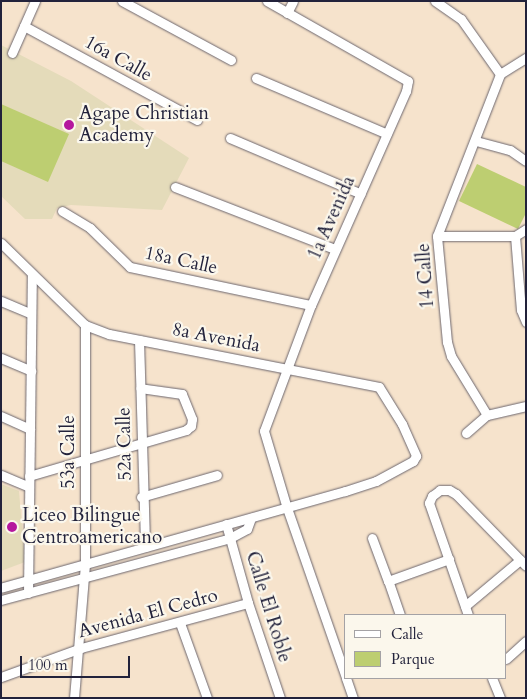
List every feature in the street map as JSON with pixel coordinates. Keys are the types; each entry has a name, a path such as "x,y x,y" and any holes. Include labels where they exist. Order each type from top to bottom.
{"street":[{"path":"12,53 35,1"},
{"path":"122,1 231,60"},
{"path":"267,1 288,13 293,1"},
{"path":"435,1 461,19 500,74 526,58"},
{"name":"1a Avenida","path":"288,13 408,81 406,92 311,305 286,369 264,435 286,508 344,671"},
{"name":"16a Calle","path":"24,26 196,120"},
{"name":"14 Calle","path":"488,415 451,356 447,342 438,236 476,141 500,74"},
{"path":"256,78 387,134"},
{"path":"230,138 361,194"},
{"path":"476,141 510,150 526,161"},
{"path":"176,188 335,250"},
{"name":"18a Calle","path":"62,211 90,228 130,267 311,305"},
{"path":"438,236 515,236 526,229"},
{"path":"515,236 521,310 526,322"},
{"name":"8a Avenida","path":"1,243 85,325 140,340 379,387 402,424 416,456 413,461 376,481 286,508"},
{"path":"28,593 31,371 29,313 32,274"},
{"path":"1,301 29,313"},
{"name":"53a Calle","path":"74,698 81,648 85,565 85,325"},
{"name":"52a Calle","path":"140,340 142,497 145,547"},
{"path":"1,358 31,371"},
{"path":"30,476 186,430 191,426 192,419 182,394 140,388"},
{"path":"466,433 488,415 526,406"},
{"path":"1,416 30,429"},
{"path":"1,475 29,487"},
{"path":"142,497 217,475"},
{"path":"440,490 449,490 456,494 523,563 467,611 449,559 430,503 440,490"},
{"path":"1,588 286,508"},
{"path":"1,600 230,538 247,529 252,518"},
{"name":"Calle El Roble","path":"226,524 248,603 280,698"},
{"path":"372,538 400,614"},
{"path":"388,580 449,559"},
{"name":"Avenida El Cedro","path":"1,677 81,648 180,623 248,603"},
{"path":"180,623 206,698"},
{"path":"507,658 526,641"},
{"name":"1a Avenida","path":"347,679 353,698"},
{"path":"492,679 500,698"}],"shaded area":[{"name":"Agape Christian Academy","path":"1,45 71,81 189,158 162,210 71,205 57,208 52,219 25,219 1,196"},
{"name":"Liceo Bilingue Centroamericano","path":"1,484 19,491 25,562 1,571"}],"green space":[{"path":"1,104 69,134 48,182 1,161"},
{"path":"477,164 526,187 526,213 518,229 459,201"}],"place":[{"name":"Agape Christian Academy","path":"69,125"},
{"name":"Liceo Bilingue Centroamericano","path":"12,527"}]}
